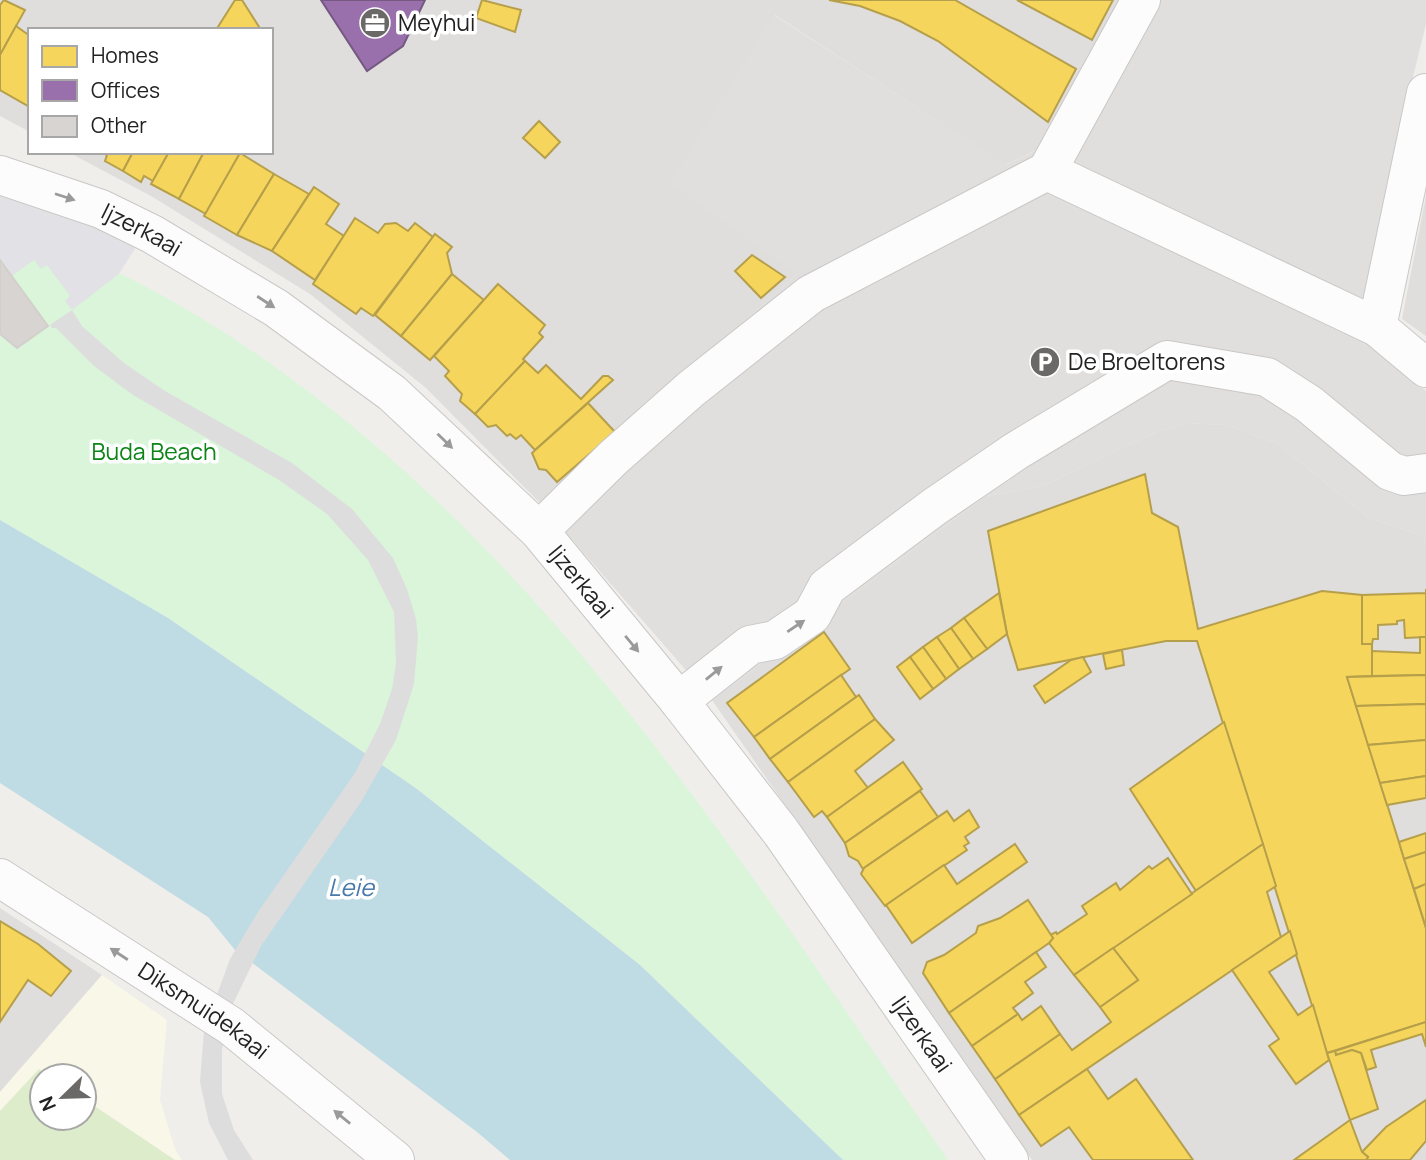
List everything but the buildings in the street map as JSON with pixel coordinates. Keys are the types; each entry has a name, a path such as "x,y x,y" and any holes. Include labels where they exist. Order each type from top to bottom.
{"street":[{"path":"539,531 613,458 691,389 811,294 1047,172 1141,0"},
{"path":"1377,327 1426,93"},
{"path":"1047,172 1377,327 1426,368"},
{"name":"Ijzerkaai","path":"0,175 100,209 142,229 275,308 392,393 539,531 679,701 780,832 1009,1160"},
{"path":"679,701 750,645 759,620 796,593 839,578 1016,451 1167,360 1267,377 1309,404 1390,471 1404,476 1426,473"},
{"name":"Diksmuidekaai","path":"0,878 231,1026 395,1160"}],"shaded area":[{"path":"0,0 1127,0 1050,144 1005,165 775,15 797,274 541,504 426,388 310,294 151,196 72,154 273,154 273,28 28,28 28,131 0,116"},
{"name":"De Broeltorens","path":"1127,0 1426,0 1426,24 1386,187 1358,333 1426,391 1426,537 1369,518 1276,443 1226,425 1187,423 1154,433 1043,486 986,496 712,700 541,504 797,274 670,184 774,15 1006,165 1050,144"},
{"path":"0,186 138,241 136,247 119,274 72,310 65,301 70,296 47,265 41,269 34,260 12,276 0,260"},
{"path":"1426,196 1426,336 1402,319"},
{"path":"1187,423 1226,425 1276,443 1369,518 1426,537 1426,1160 1032,1160 712,700 986,496 1043,486 1154,433"},
{"path":"0,908 102,975 0,1092"},
{"path":"102,975 167,1020 160,1100 175,1149 182,1160 0,1160 0,1092"}],"green space":[{"name":"Buda Beach","path":"0,221 115,271 209,323 308,391 423,488 509,574 590,665 666,761 811,960 948,1160 843,1160 640,965 417,789 168,618 0,520"},
{"path":"28,1081 28,1132 98,1132 98,1108 175,1160 0,1160 0,1111"}],"water":[{"name":"Leie","path":"0,520 168,618 417,789 640,965 843,1160 510,1160 477,1132 235,950 208,917 0,783"}],"pier":[{"path":"72,310 82,326 124,363 165,391 292,463 352,509 393,558 407,589 416,619 418,637 414,684 396,740 361,802 261,946 230,1010 222,1050 222,1094 234,1130 253,1160 228,1160 209,1123 200,1082 204,1030 230,959 258,912 355,773 380,724 392,689 396,663 394,612 368,560 327,514 279,480 133,395 94,366 56,328 52,328 50,325"}],"place":[{"name":"Meyhui","path":"375,23"},
{"name":"De Broeltorens","path":"1045,362"}]}
